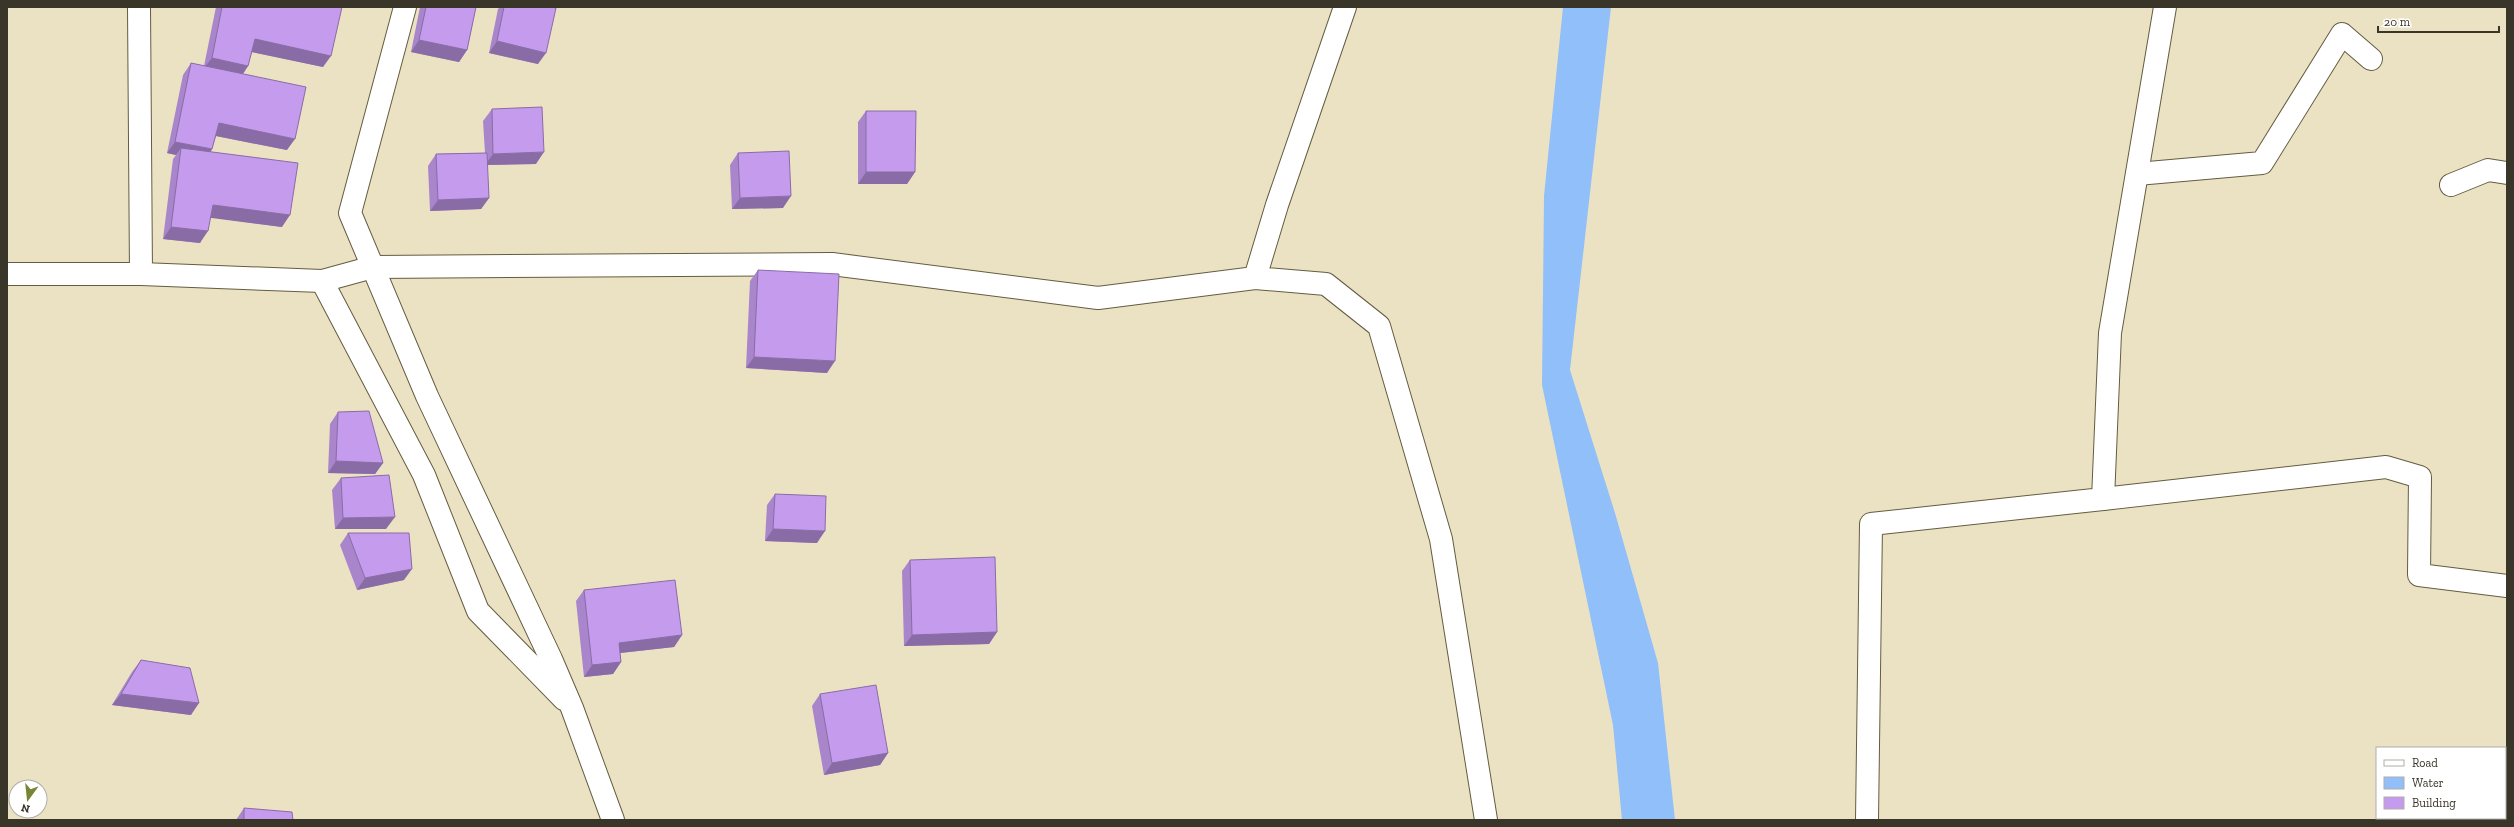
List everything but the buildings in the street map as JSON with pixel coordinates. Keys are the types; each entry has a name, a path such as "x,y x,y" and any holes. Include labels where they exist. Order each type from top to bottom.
{"street":[{"path":"139,7 141,274"},
{"path":"405,7 350,213 428,396 572,708 613,820"},
{"path":"1255,278 1277,205 1345,7"},
{"path":"2103,499 2110,333 2165,7"},
{"path":"2137,174 2262,163 2342,34 2370,59"},
{"path":"2451,185 2488,170 2507,173"},
{"path":"7,274 141,274 322,281 373,267 832,264 1098,298 1255,278 1326,284 1379,326 1441,539 1486,820"},
{"path":"322,281 424,475 478,611 572,708"},
{"path":"1867,820 1871,524 2386,467 2420,477 2419,574 2507,586"}],"water":[{"path":"1563,7 1611,7 1570,370 1615,513 1658,663 1675,820 1622,820 1613,725 1542,385 1544,196"}]}
